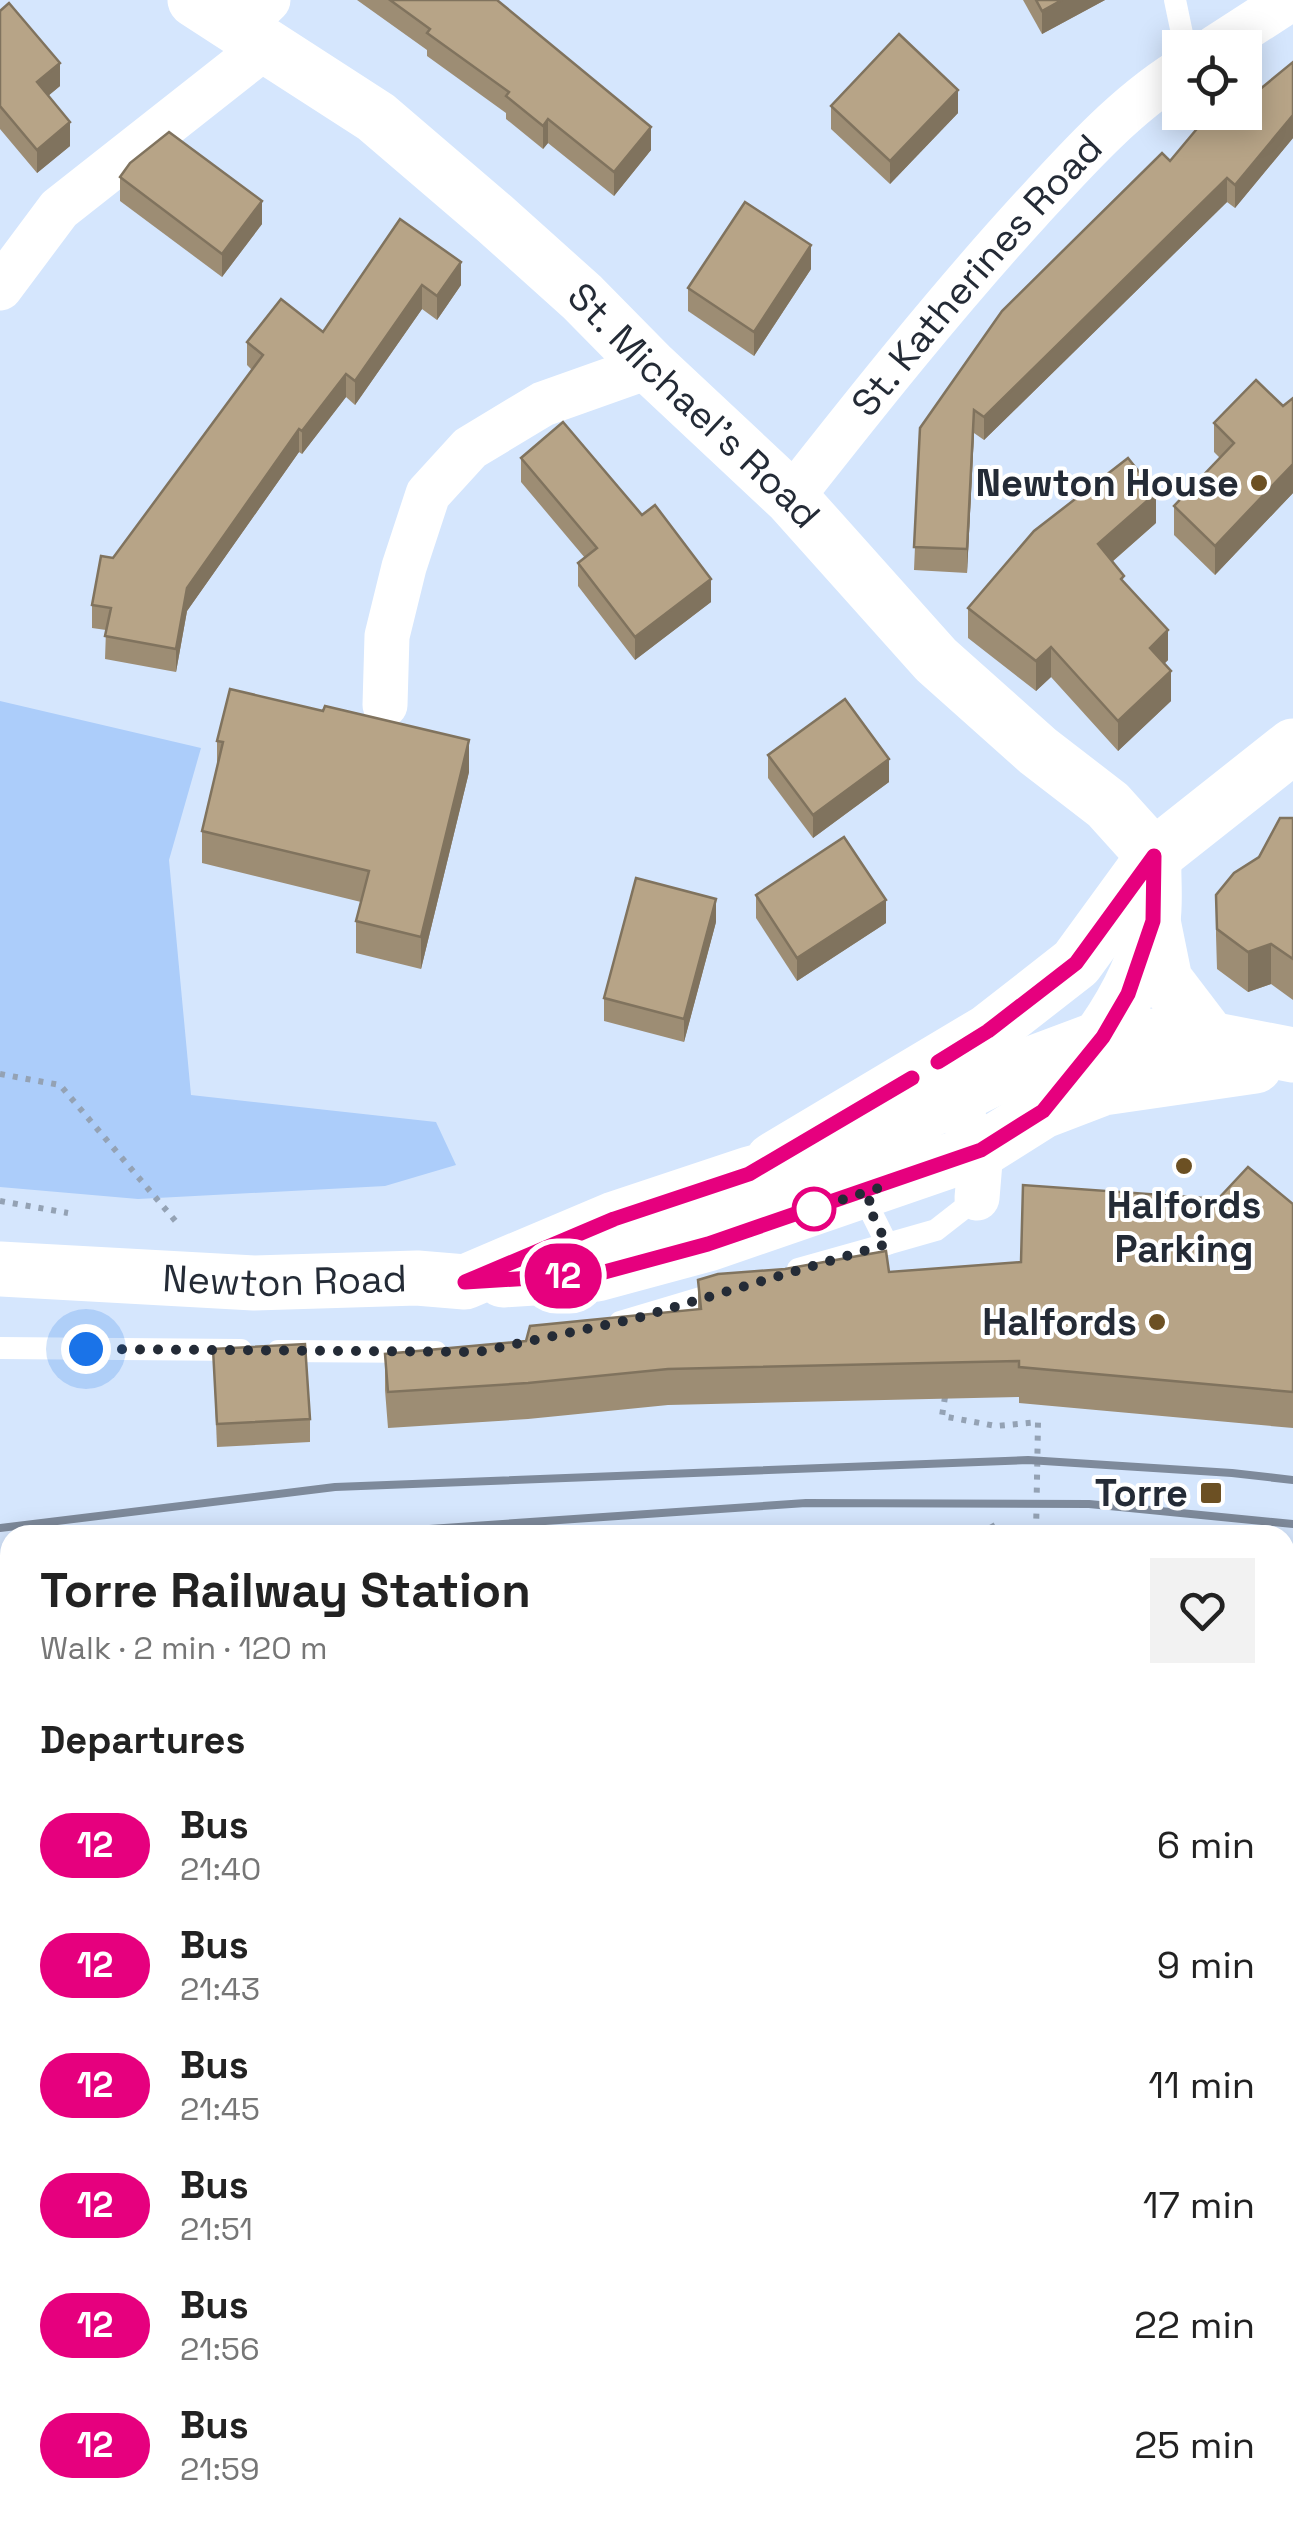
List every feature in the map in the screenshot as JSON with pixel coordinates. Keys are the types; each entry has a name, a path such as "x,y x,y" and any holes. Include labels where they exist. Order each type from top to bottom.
{"street":[{"path":"1243,30 1289,0"},
{"path":"0,288 59,208 241,19"},
{"name":"St. Michael's Road","path":"241,19 376,117 582,297 791,498 936,660 1038,751 1108,805 1154,856"},
{"name":"St. Katherines Road","path":"791,498 974,272 1060,177 1162,85"},
{"path":"385,705 386,636 428,494 470,448 543,404 650,366"},
{"name":"Newton Road","path":"0,1269 254,1282 417,1278 465,1282 614,1219 749,1174 988,1031 1076,963 1154,856 1293,746"},
{"path":"1154,856 1153,921 1165,980 1210,1040"},
{"path":"749,1174 869,1166 979,1174 1043,1111 1103,1037 1128,994 1153,921"},
{"path":"465,1282 597,1274 708,1244 869,1166 953,1100 994,1078 1103,1037 1210,1040 1293,1058"},
{"path":"1043,1111 1104,1088 1293,1058"},
{"path":"953,1100 979,1174"}],"lane":[{"path":"1175,0 1182,30"},
{"path":"887,1094 869,1166 867,1204 887,1244"},
{"path":"782,1274 936,1230 979,1174"},
{"path":"595,1327 748,1284"},
{"path":"0,1348 458,1352"}],"path":[{"path":"0,1074 60,1085 185,1233"},
{"path":"945,1397 942,1416 996,1426 1038,1422 1036,1525"}],"shaded area":[{"path":"0,701 201,748 169,860 191,1095 436,1122 456,1165 385,1186 138,1199 0,1187"}],"building":[{"path":"390,0 497,0 651,127 614,172 548,119 543,126 506,96 509,92 427,33 430,29"},
{"path":"1036,0 1062,0 1042,11"},
{"path":"9,3 60,63 37,82 70,122 37,150 0,106 0,11"},
{"path":"899,34 958,90 890,161 831,106"},
{"path":"1293,62 1293,115 1235,185 1227,178 984,417 974,410 967,549 914,547 920,428 1002,311 1162,153 1170,161 1196,130 1262,130 1262,88"},
{"path":"169,132 262,201 222,254 120,177 130,163"},
{"path":"745,202 811,245 754,332 688,288"},
{"path":"400,219 461,262 437,296 422,285 355,381 346,374 302,431 299,429 187,588 176,649 105,636 111,608 92,605 101,556 113,558 263,355 247,342 281,299 323,332"},
{"name":"Newton House","path":"1256,380 1283,406 1293,398 1293,464 1215,546 1174,506 1234,443 1214,423"},
{"path":"563,422 642,515 655,505 711,579 635,637 578,563 597,548 521,458"},
{"path":"1128,458 1156,493 1098,544 1124,576 1121,579 1168,630 1150,648 1171,671 1118,721 1051,647 1036,661 968,608 1034,531"},
{"path":"230,689 323,711 325,706 469,740 421,937 356,921 369,871 202,831 223,742 217,741"},
{"path":"845,699 889,759 813,815 768,755"},
{"path":"1280,818 1293,818 1293,959 1271,944 1248,952 1217,929 1216,895 1234,873 1259,857"},
{"path":"844,837 886,900 797,958 756,895"},
{"path":"636,878 716,899 684,1019 604,998"},
{"path":"1248,1167 1293,1204 1293,1392 1019,1367 1019,1361 668,1369 388,1392 385,1354 526,1341 530,1326 701,1309 698,1280 718,1274 785,1269 886,1251 889,1272 1021,1262 1023,1185 1218,1199"},
{"path":"305,1344 310,1419 217,1424 213,1349"}],"railway":[{"path":"25,1525 335,1487 1028,1460 1293,1480"},
{"path":"487,1525 806,1503 1089,1504 1293,1524"}],"bus line":[{"name":"12","path":"912,1078 749,1174 614,1219 465,1282 597,1274 708,1244 981,1150 1043,1111 1103,1037 1128,994 1153,921 1154,856 1076,963 988,1031 938,1062"}],"place":[{"name":"Newton House","path":"1259,483"},
{"name":"Halfords Parking","path":"1184,1166"},
{"name":"Halfords","path":"1157,1322"},
{"name":"Torre","path":"1211,1493"}],"route":[{"path":"86,1349 478,1352 634,1319 887,1244 867,1204 879,1188 810,1210 814,1209"}]}
